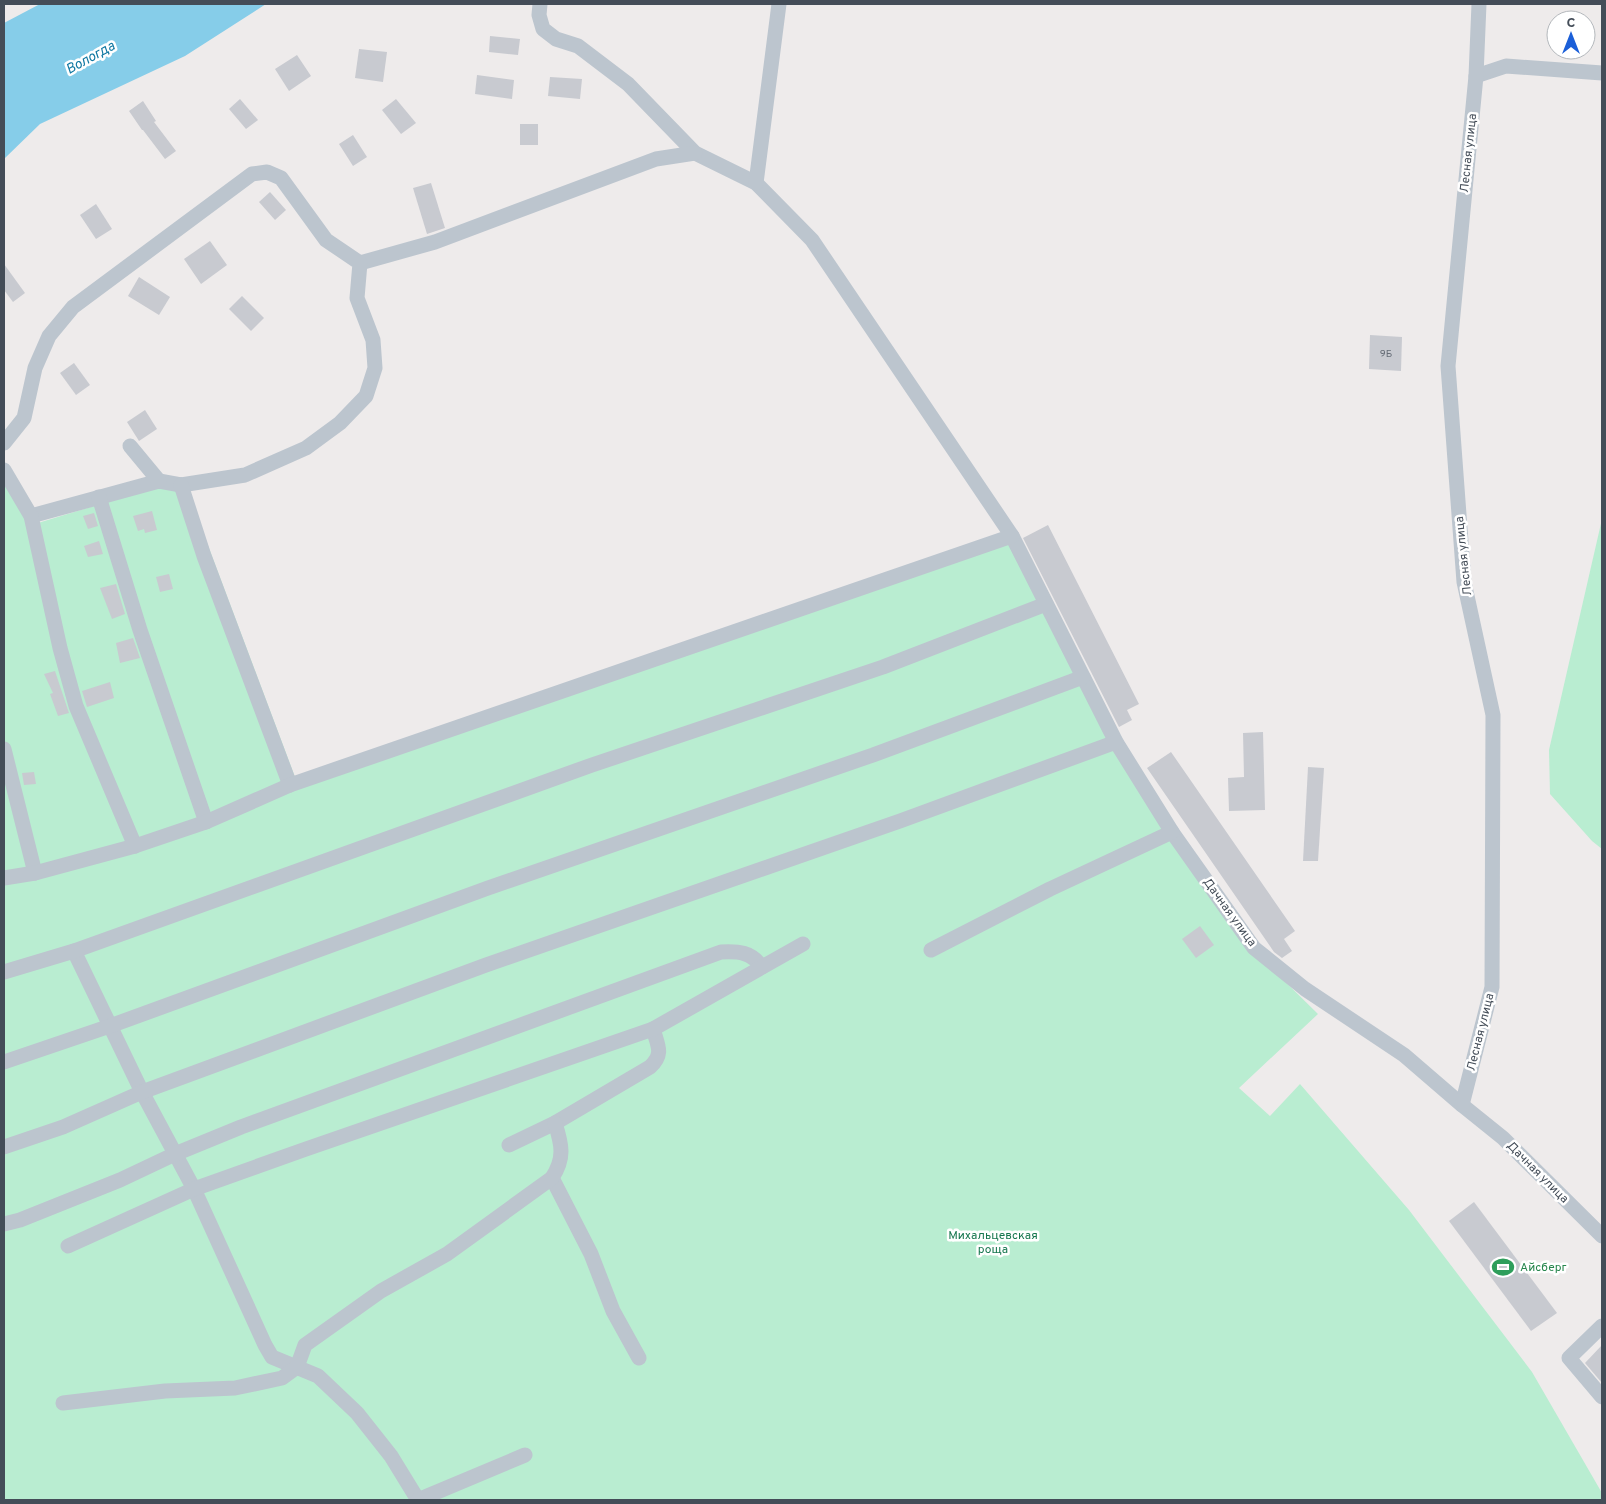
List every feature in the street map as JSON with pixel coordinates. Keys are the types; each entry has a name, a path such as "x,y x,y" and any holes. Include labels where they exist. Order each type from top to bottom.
{"street":[{"name":"Дачная улица","path":"540,4 539,15 543,29 556,39 578,46 628,84 695,153 756,183 812,240 1012,536 1116,742 1172,832 1254,948 1305,989 1404,1054 1503,1138 1600,1231"},
{"path":"756,183 779,4"},
{"name":"Лесная улица","path":"1462,1105 1492,987 1493,715 1464,582 1448,366 1476,76 1479,4"},
{"path":"1476,76 1506,66 1602,72"},
{"path":"4,443 24,418 35,368 50,336 73,308 252,174 267,172 281,178 326,240 360,263 435,242 656,159 695,153"},
{"path":"31,516 159,481 181,485 245,475 306,448 340,423 366,396 374,368 373,340 358,298 360,263"},
{"path":"130,446 159,481"},
{"path":"4,470 31,516 60,648 76,706 111,793 135,846"},
{"path":"181,485 204,556 290,785"},
{"path":"99,497 140,630 206,822"},
{"path":"4,878 35,873 135,846 206,822 290,785 1012,536"},
{"path":"4,972 74,950 592,765 883,667 1046,604"},
{"path":"4,1062 110,1026 488,888 873,755 1083,677"},
{"path":"4,1147 63,1127 142,1092 486,965 900,821 1116,742"},
{"path":"4,749 35,873"},
{"path":"931,950 1050,889 1172,832"},
{"path":"68,1246 194,1189 653,1029 803,944"},
{"path":"74,950 142,1092 194,1189 272,1357 318,1376 357,1414 391,1456 418,1500 525,1455"},
{"path":"4,1224 20,1220 120,1180 175,1154 241,1127 721,952 737,951 748,954 757,959 762,967"},
{"path":"509,1145 555,1123 654,1064 659,1054 653,1029"},
{"path":"63,1404 165,1391 235,1388 282,1378 297,1367 305,1345 381,1291 447,1254 552,1178 559,1167 561,1158 560,1139 555,1123"},
{"path":"552,1178 591,1254 613,1311 639,1358"},
{"path":"1602,1326 1569,1358 1602,1397"}],"green space":[{"name":"Михальцевская роща","path":"183,479 295,777 1005,533 1112,745 1252,949 1318,1014 1239,1088 1270,1116 1300,1084 1409,1210 1532,1372 1602,1493 1602,1500 4,1500 4,487 9,486 28,526"},
{"path":"1602,519 1602,849 1592,841 1550,794 1549,750"}],"water":[{"name":"Вологда","path":"40,4 266,4 185,56 40,124 4,159 4,23"}],"building":[{"path":"490,36 520,39 518,55 489,52"},
{"path":"359,49 387,52 383,82 355,78"},
{"path":"297,55 311,76 289,91 275,69"},
{"path":"477,75 514,80 512,99 475,94"},
{"path":"550,77 582,79 580,99 548,96"},
{"path":"240,99 258,120 246,129 229,109"},
{"path":"396,99 416,123 401,134 382,110"},
{"path":"143,101 156,121 154,122 176,151 165,159 129,111"},
{"path":"520,124 538,124 538,145 520,145"},
{"path":"353,135 367,157 353,166 339,144"},
{"path":"431,183 445,228 427,234 413,188"},
{"path":"270,192 286,210 275,220 259,202"},
{"path":"96,204 112,229 96,239 80,215"},
{"path":"210,241 227,265 201,284 184,259"},
{"path":"4,264 25,293 13,302 4,290"},
{"path":"139,277 170,297 159,315 128,296"},
{"path":"242,296 264,318 251,331 229,309"},
{"path":"1370,335 1402,337 1401,371 1369,369"},
{"path":"74,363 90,385 76,395 60,373"},
{"path":"145,410 157,429 139,441 127,422"},
{"path":"152,511 157,530 145,533 144,529 138,531 133,516"},
{"path":"94,513 98,526 88,529 83,516"},
{"path":"1048,525 1139,704 1127,710 1132,720 1119,727 1023,538"},
{"path":"99,541 103,554 88,557 84,546"},
{"path":"169,574 173,589 160,592 156,577"},
{"path":"116,584 125,614 112,619 100,588"},
{"path":"133,638 140,658 120,663 116,643"},
{"path":"55,671 69,713 58,716 50,694 53,693 44,674"},
{"path":"110,682 114,698 87,707 82,691"},
{"path":"1263,732 1265,810 1229,811 1228,778 1244,777 1243,733"},
{"path":"1171,752 1295,931 1284,939 1292,951 1282,958 1274,952 1147,768"},
{"path":"1308,767 1324,768 1318,861 1303,861"},
{"path":"34,772 36,784 24,785 22,773"},
{"path":"1200,926 1214,945 1196,958 1182,939"},
{"name":"Айсберг","path":"1474,1202 1557,1313 1531,1331 1449,1221"},
{"path":"1602,1345 1602,1383 1585,1363"}],"place":[{"name":"Айсберг","path":"1503,1267"}]}
